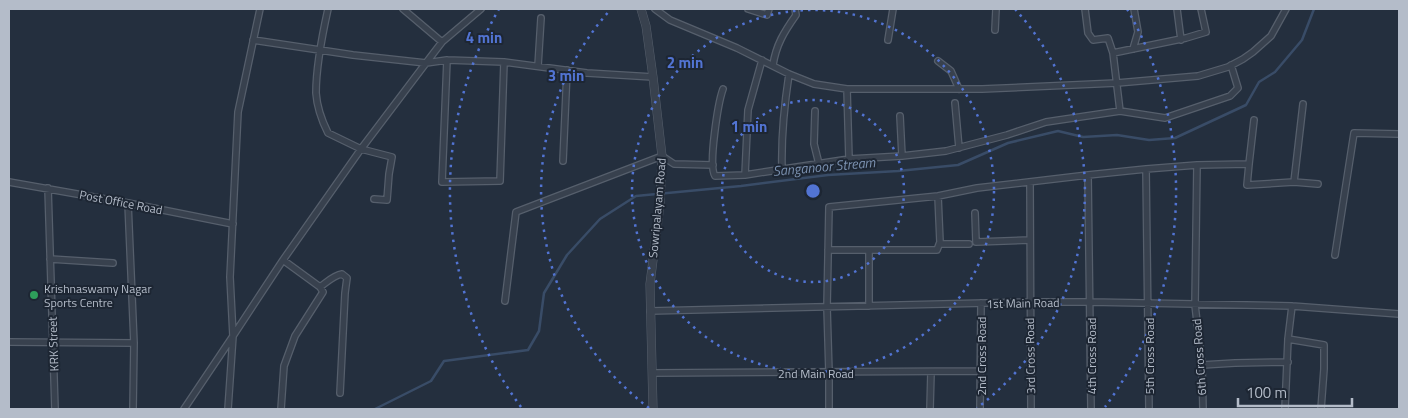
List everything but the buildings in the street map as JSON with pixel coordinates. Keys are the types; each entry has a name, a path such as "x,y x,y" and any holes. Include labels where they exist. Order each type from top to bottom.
{"street":[{"path":"228,409 233,336 230,277 238,112 260,9"},
{"path":"328,9 320,50 316,94 320,115 328,134 361,149 392,157 388,174 387,200 374,199"},
{"path":"403,9 442,42"},
{"name":"Sowripalayam Road","path":"641,9 646,26 662,156 660,204 650,284 653,409"},
{"path":"655,9 670,20 737,48 789,74 814,84 847,89 992,89 1118,83 1198,76 1231,66 1253,52 1271,36 1286,9"},
{"path":"748,9 767,15 769,9"},
{"path":"773,65 775,53 784,33 796,15 795,9"},
{"path":"888,40 893,9"},
{"path":"995,30 996,9"},
{"path":"1085,9 1088,33 1093,40 1108,38 1113,53 1118,83 1120,111"},
{"path":"1134,9 1138,32 1134,49"},
{"path":"1177,9 1181,40"},
{"path":"1113,53 1181,40 1206,32 1201,9"},
{"path":"184,409 283,260 361,149 442,42 476,10"},
{"path":"538,66 541,18"},
{"path":"253,40 352,56 426,63 447,60 504,62 587,73 653,77"},
{"path":"447,60 442,182 500,181 504,62"},
{"path":"745,175 748,110 762,60"},
{"path":"938,61 951,71 959,89"},
{"path":"723,89 718,103 713,165 715,176 745,175 848,159 930,154 1007,135 1046,122 1120,111 1165,118 1230,96 1238,88 1231,66"},
{"path":"563,161 566,70"},
{"path":"782,170 783,113 789,74"},
{"path":"847,89 848,159"},
{"path":"954,103 959,148"},
{"path":"1294,182 1303,104"},
{"path":"815,111 814,144 819,164"},
{"path":"900,116 902,156"},
{"path":"1254,120 1248,185 1294,182 1318,184"},
{"path":"1335,255 1354,133 1399,134"},
{"path":"505,301 516,212 662,156 674,164 713,165"},
{"path":"829,409 827,307 829,206 938,196 977,188 1146,169 1197,165 1249,164"},
{"name":"6th Cross Road","path":"1197,165 1194,305 1202,366 1202,409"},
{"name":"5th Cross Road","path":"1146,169 1149,409"},
{"name":"4th Cross Road","path":"1088,175 1091,409"},
{"name":"Post Office Road","path":"9,182 233,224"},
{"name":"3rd Cross Road","path":"1030,182 1031,409"},
{"name":"KRK Street","path":"48,188 54,409"},
{"path":"828,250 937,250 940,244 938,196"},
{"path":"128,203 134,343 133,409"},
{"path":"975,213 976,242 1030,240"},
{"path":"940,244 969,244"},
{"path":"869,250 869,306"},
{"path":"50,259 113,263"},
{"path":"281,409 284,366 295,336 323,292 320,287 283,260"},
{"path":"320,287 336,275 342,274 347,278 340,393"},
{"name":"1st Main Road","path":"650,311 1090,302 1292,306 1399,314"},
{"name":"2nd Cross Road","path":"980,409 981,304"},
{"path":"1284,409 1292,306"},
{"path":"1288,339 1324,345 1321,409"},
{"path":"9,342 134,343"},
{"path":"1202,366 1288,362"},
{"name":"2nd Main Road","path":"652,374 981,371"},
{"path":"930,409 931,372"}],"waterway":[{"name":"Sanganoor Stream","path":"375,409 431,381 444,361 528,350 539,331 544,293 567,255 600,219 636,196 828,175 958,165 1008,143 1058,131 1083,137 1117,135 1149,140 1175,138 1246,105 1259,82 1275,72 1302,40 1314,9"}],"place":[{"name":"Krishnaswamy Nagar Sports Centre","path":"34,295"}]}
